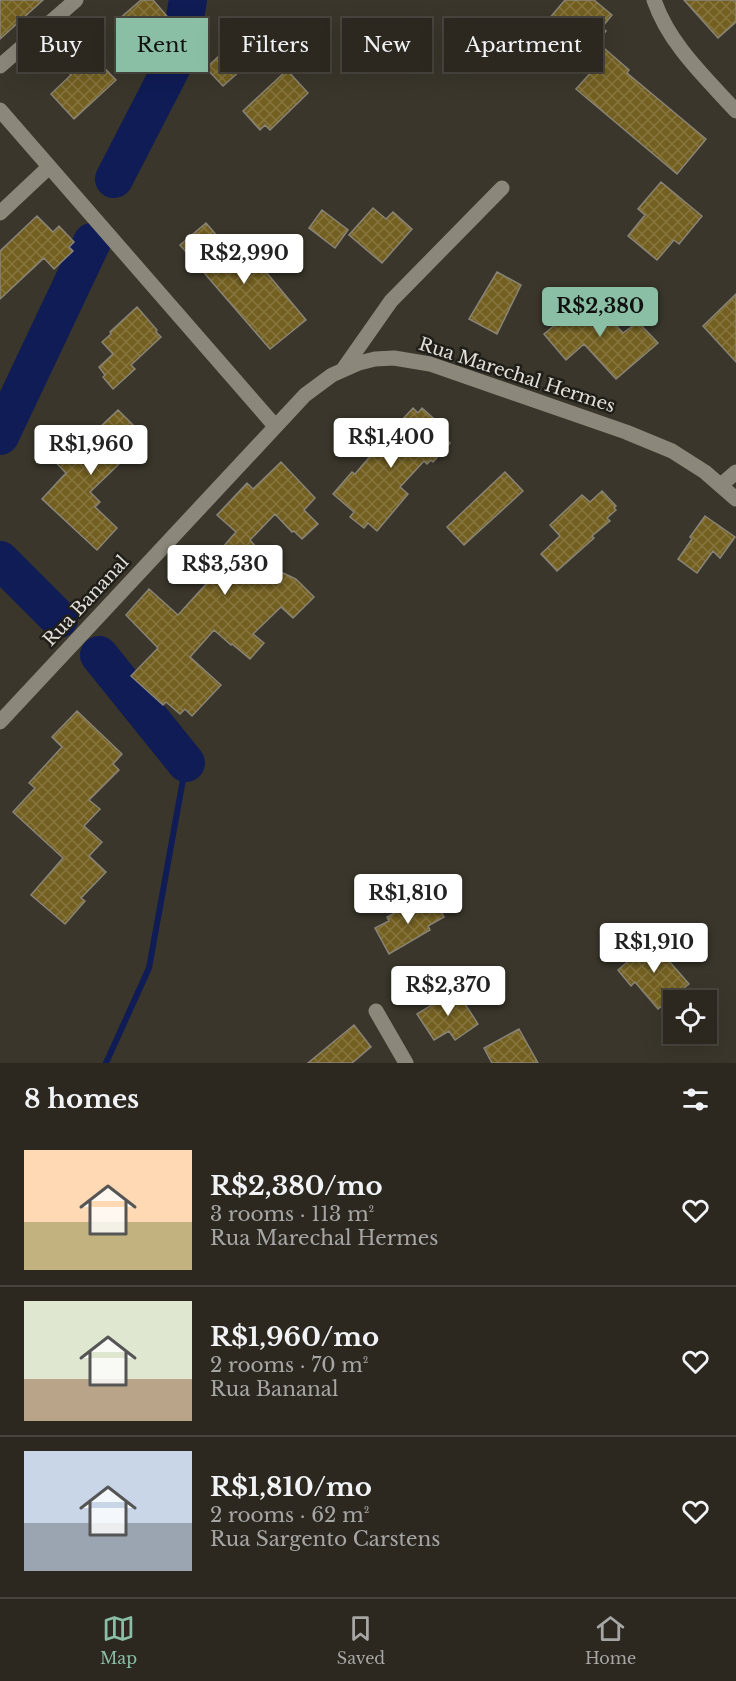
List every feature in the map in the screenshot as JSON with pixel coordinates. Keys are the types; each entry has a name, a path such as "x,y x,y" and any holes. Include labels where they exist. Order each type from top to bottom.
{"street":[{"path":"0,66 76,0"},
{"path":"654,0 667,30 679,47 736,111"},
{"path":"0,110 275,426"},
{"path":"0,213 50,167"},
{"path":"344,368 390,301 502,188"},
{"name":"Rua Marechal Hermes","path":"275,426 317,385 344,368 375,359 394,358 430,364 653,442 691,462 736,499"},
{"name":"Rua Bananal","path":"0,722 275,426"},
{"path":"721,485 736,472"},
{"path":"376,1011 406,1063"}],"building":[{"path":"0,0 43,0 23,18 18,18 18,23 0,39"},
{"path":"141,0 153,0 168,18 120,18"},
{"path":"565,0 594,0 612,15 603,26 603,18 550,18"},
{"path":"684,0 736,0 736,22 718,38"},
{"path":"603,47 629,70 627,73 706,139 677,174 576,89 591,72 603,72"},
{"path":"220,55 220,72 239,72 223,86 208,70 208,66"},
{"path":"104,68 116,80 74,119 51,94 71,75 68,72 104,72"},
{"path":"285,72 289,72 308,93 270,130 265,125 260,130 243,111"},
{"path":"661,182 702,216 679,244 674,240 657,260 628,236 645,215 638,209"},
{"path":"373,208 386,219 393,212 412,229 382,263 349,235"},
{"path":"322,210 348,230 335,248 309,228"},
{"path":"37,216 53,232 59,226 74,242 69,247 73,251 54,269 44,258 0,299 0,251"},
{"path":"206,223 225,245 236,236 306,320 270,349 180,245"},
{"path":"497,272 521,285 497,334 469,319"},
{"path":"736,294 736,362 703,326"},
{"path":"590,296 623,333 638,322 658,343 616,379 584,344 566,360 544,334"},
{"path":"137,307 161,337 131,365 135,369 113,389 103,377 105,375 99,367 113,354 102,342"},
{"path":"413,408 418,413 422,408 441,425 436,430 450,443 433,462 431,460 427,464 424,461 400,487 408,494 377,531 368,523 364,528 350,517 354,512 333,494 352,472 355,474 398,420 400,422"},
{"path":"118,410 146,438 90,492 100,502 95,507 117,528 97,550 42,499 66,473 48,454 69,435 80,446"},
{"path":"281,462 315,498 304,510 318,524 302,539 275,514 250,540 256,547 250,553 277,579 283,573 296,579 314,597 293,618 281,607 253,634 264,643 250,659 214,630 190,657 221,685 192,716 185,709 180,714 166,702 163,705 131,676 158,648 126,615 149,589 178,615 217,572 210,562 236,532 217,515 247,483 253,489"},
{"path":"505,472 523,491 464,545 447,527"},
{"path":"602,491 616,506 614,508 616,510 607,518 610,521 557,571 541,554 560,536 550,525 582,495 590,502"},
{"path":"705,516 735,537 720,558 713,551 697,573 678,559"},
{"path":"77,711 122,754 113,764 119,770 89,800 100,809 84,826 102,842 89,856 106,872 81,898 85,901 65,924 31,895 63,858 13,812 35,788 29,783 62,747 52,737"},
{"path":"434,899 444,917 428,926 430,930 389,954 375,928 389,921 387,917 415,902 418,907"},
{"path":"655,938 673,957 668,960 689,984 682,990 663,990 663,1005 658,1009 635,982 631,986 618,970"},
{"path":"456,990 478,1024 455,1040 449,1031 434,1040 417,1014"},
{"path":"354,1025 371,1047 352,1063 308,1063"},
{"path":"519,1029 538,1063 492,1063 484,1048"}],"waterway":[{"path":"114,179 179,53 188,0"},
{"path":"0,436 92,242"},
{"path":"0,560 59,619"},
{"path":"99,655 186,763"},
{"path":"106,1063 149,968 186,763"}]}
